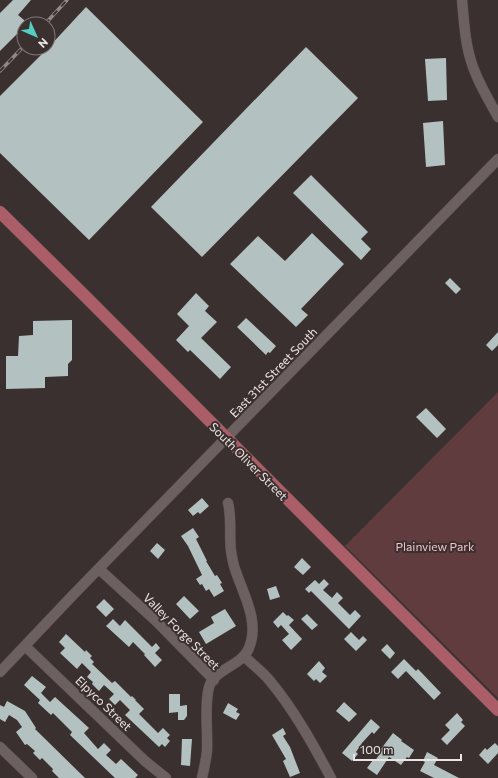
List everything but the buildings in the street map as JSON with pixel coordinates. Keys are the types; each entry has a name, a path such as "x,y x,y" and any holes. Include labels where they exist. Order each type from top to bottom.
{"main road":[{"name":"South Oliver Street","path":"0,212 498,710"}],"street":[{"path":"462,0 466,40 472,63 478,81 498,117"},
{"name":"East 31st Street South","path":"0,672 498,159"},
{"path":"228,503 230,541 234,568 252,616 250,647 245,657 269,679 294,713 331,778"},
{"name":"Valley Forge Street","path":"99,569 156,621 214,680 227,668 245,657"},
{"name":"Elpyco Street","path":"25,646 145,761 166,778"},
{"path":"202,778 207,753 207,698 209,686 214,680"},
{"path":"0,747 32,778"}],"green space":[{"name":"Plainview Park","path":"498,392 498,698 345,546"}],"railway":[{"path":"52,16 67,0"},
{"path":"0,71 16,54"}]}
